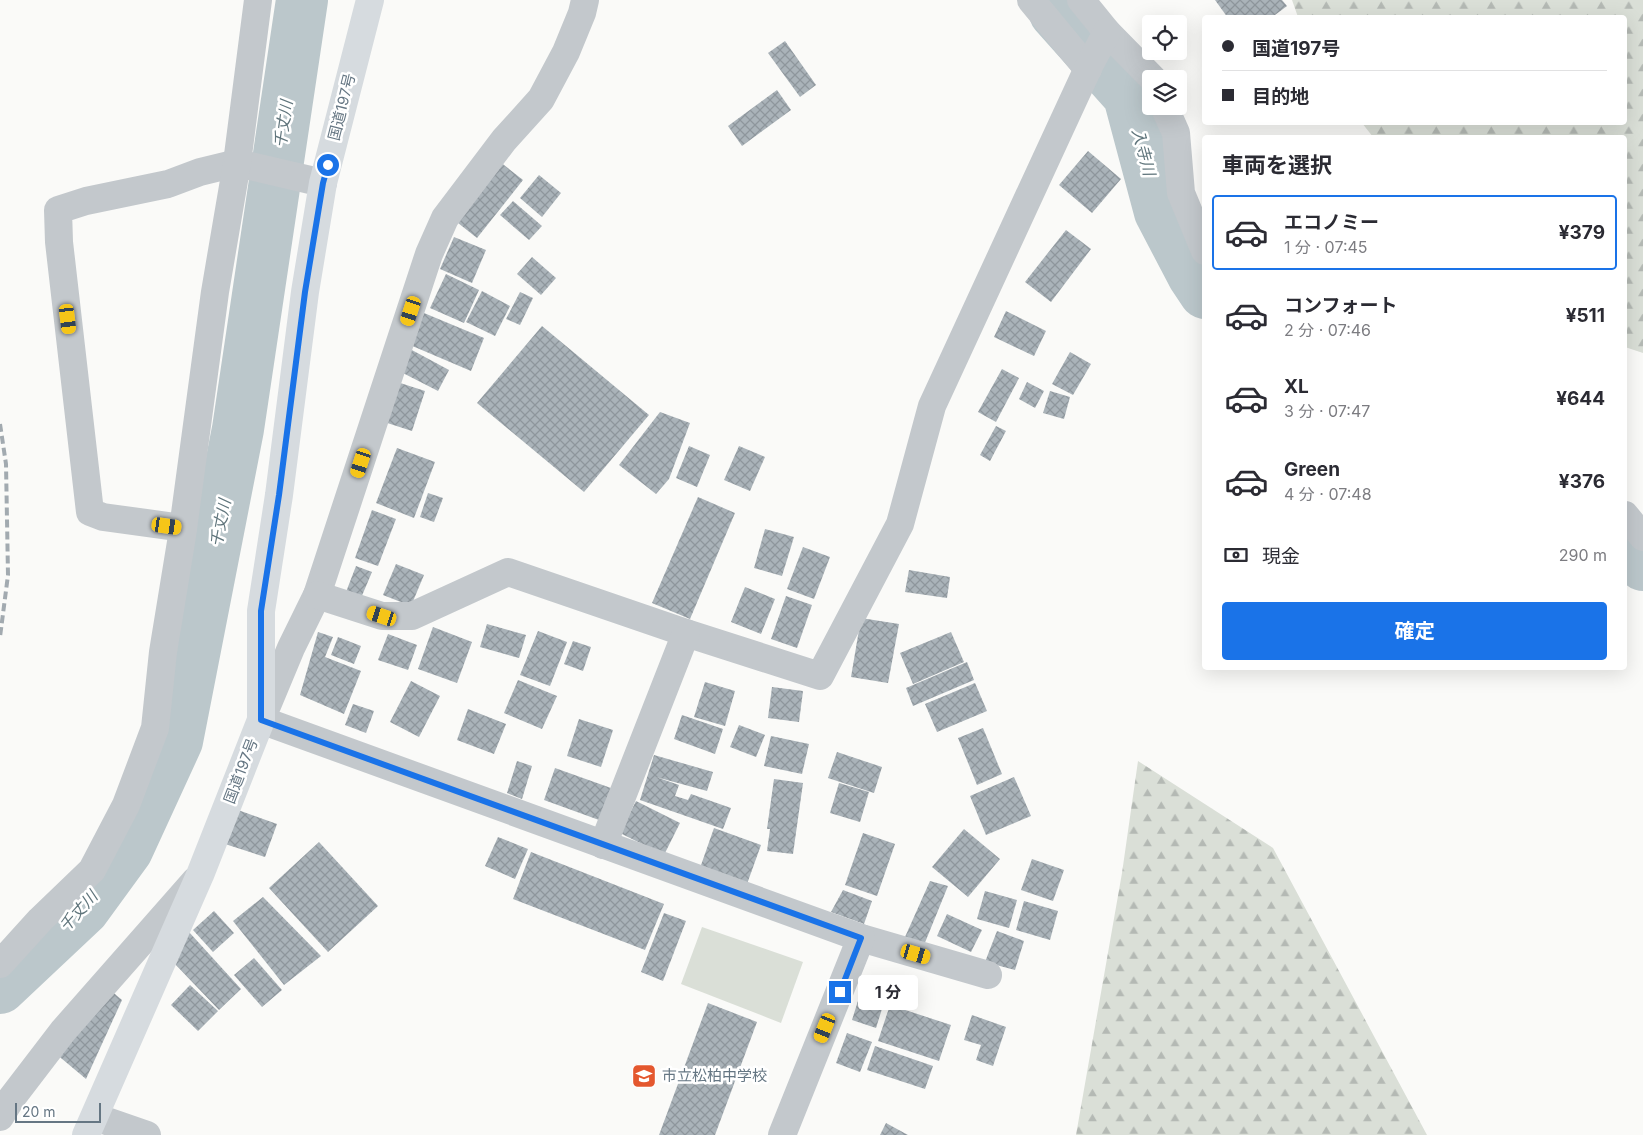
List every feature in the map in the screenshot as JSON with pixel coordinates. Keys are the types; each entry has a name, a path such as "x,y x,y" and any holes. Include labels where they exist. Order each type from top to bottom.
{"highway":[{"name":"国道197号","path":"91,1126 200,876 261,720 261,611 279,495 305,292 316,182 370,0"}],"street":[{"path":"0,964 40,920 92,870 126,805 155,728 163,652 183,528 215,292 239,164 258,0"},
{"path":"584,0 582,13 566,52 541,99 504,140 445,218 429,254 317,595 291,648 261,720 861,938 988,975"},
{"path":"1031,0 1088,68"},
{"path":"1081,0 1106,33 1144,70"},
{"path":"317,595 382,616 412,616 508,572 686,633 820,676 900,524 932,406 1088,68 1106,33"},
{"path":"1168,115 1176,133 1181,193 1202,244"},
{"path":"183,528 102,516 90,512 59,242 58,210 86,201 168,184 200,172 239,164 316,182"},
{"path":"1627,517 1643,537"},
{"path":"603,845 686,633"},
{"path":"0,1117 10,1099 63,1030 200,876"},
{"path":"782,1135 861,938"},
{"path":"91,1126 147,1135"}],"green space":[{"path":"1292,0 1643,0 1643,353 1627,348 1627,135 1371,135 1364,125 1627,125 1627,15 1297,15"},
{"path":"1138,761 1273,848 1427,1135 1076,1135 1122,873"},
{"path":"702,927 803,962 781,1023 681,984"}],"building":[{"path":"1215,0 1282,0 1287,6 1275,15 1226,15"},
{"path":"785,41 816,85 800,97 768,53"},
{"path":"777,90 791,110 742,146 728,126"},
{"path":"1088,151 1121,179 1092,213 1059,185"},
{"path":"499,161 523,180 477,238 453,219"},
{"path":"539,175 561,193 542,217 520,198"},
{"path":"513,201 542,226 529,240 500,215"},
{"path":"1066,230 1091,249 1051,302 1025,282"},
{"path":"454,237 486,250 472,283 440,269"},
{"path":"532,257 556,278 541,295 517,274"},
{"path":"446,274 479,290 464,323 430,308"},
{"path":"482,291 510,306 495,336 466,322"},
{"path":"520,292 533,298 520,325 506,319"},
{"path":"1006,311 1046,331 1034,356 994,337"},
{"path":"424,313 484,338 471,371 410,345"},
{"path":"542,326 649,415 584,492 477,403"},
{"path":"410,349 449,370 438,391 399,371"},
{"path":"1070,352 1091,364 1073,395 1052,384"},
{"path":"1002,369 1019,378 996,422 978,412"},
{"path":"391,380 425,391 412,431 378,420"},
{"path":"1027,382 1044,391 1035,408 1019,399"},
{"path":"1050,391 1070,397 1064,419 1043,413"},
{"path":"660,412 690,423 669,479 656,494 619,465"},
{"path":"996,426 1006,431 990,461 980,455"},
{"path":"689,446 710,455 697,487 676,478"},
{"path":"739,446 765,457 750,491 724,480"},
{"path":"397,448 435,462 414,518 376,503"},
{"path":"428,493 443,498 434,522 420,517"},
{"path":"698,497 735,513 690,619 652,603"},
{"path":"372,510 396,519 378,566 355,558"},
{"path":"765,529 794,537 782,576 754,568"},
{"path":"803,547 830,557 814,599 787,589"},
{"path":"396,564 424,575 411,606 383,595"},
{"path":"356,566 372,572 361,598 346,592"},
{"path":"909,570 950,577 947,598 905,592"},
{"path":"745,587 775,599 761,634 731,622"},
{"path":"786,596 812,605 797,648 771,639"},
{"path":"861,618 899,624 888,683 851,677"},
{"path":"487,624 526,635 519,658 480,647"},
{"path":"433,627 472,642 457,683 418,669"},
{"path":"538,631 567,642 550,686 520,675"},
{"path":"318,632 333,637 325,657 361,671 344,714 300,695"},
{"path":"951,632 964,662 913,684 900,653"},
{"path":"388,634 417,645 408,670 378,660"},
{"path":"338,637 361,646 354,664 331,655"},
{"path":"573,641 591,647 583,671 564,664"},
{"path":"967,662 974,680 913,706 906,688"},
{"path":"518,680 557,696 542,729 504,713"},
{"path":"411,681 440,696 419,737 390,722"},
{"path":"705,682 735,691 725,726 694,717"},
{"path":"975,683 987,711 937,732 925,704"},
{"path":"772,687 803,691 799,722 768,718"},
{"path":"353,704 374,711 366,733 345,725"},
{"path":"468,709 506,724 494,754 457,740"},
{"path":"682,715 723,729 715,754 674,739"},
{"path":"579,719 613,730 601,767 567,756"},
{"path":"739,725 765,735 756,757 730,747"},
{"path":"983,728 1002,774 977,785 958,738"},
{"path":"771,736 809,744 802,774 764,766"},
{"path":"837,752 882,767 874,793 828,778"},
{"path":"654,755 713,772 707,791 656,777 679,785 675,796 688,800 691,794 731,808 723,829 640,800"},
{"path":"517,761 532,766 522,799 507,793"},
{"path":"555,768 611,788 599,820 544,800"},
{"path":"1014,777 1031,816 986,835 970,796"},
{"path":"774,779 803,783 793,854 767,851 770,829 767,829"},
{"path":"839,783 869,792 860,822 830,813"},
{"path":"636,801 680,823 664,855 620,833"},
{"path":"238,810 277,824 265,857 225,844"},
{"path":"714,828 761,845 747,884 700,868"},
{"path":"964,829 1000,859 968,897 932,867"},
{"path":"863,833 895,844 877,896 845,885"},
{"path":"498,837 528,849 515,879 485,866"},
{"path":"319,842 378,906 328,952 269,888"},
{"path":"531,852 664,904 645,950 513,899"},
{"path":"1032,859 1064,870 1053,901 1021,890"},
{"path":"930,881 948,886 924,945 905,937"},
{"path":"843,890 872,901 864,924 831,912"},
{"path":"985,891 1017,900 1009,928 977,919"},
{"path":"263,897 321,956 284,985 233,921"},
{"path":"1024,901 1058,911 1050,940 1016,930"},
{"path":"214,911 234,933 213,952 193,930"},
{"path":"664,913 686,921 663,981 641,972"},
{"path":"947,914 982,930 971,952 937,936"},
{"path":"997,931 1024,941 1015,970 985,962"},
{"path":"189,932 241,989 219,1010 174,963"},
{"path":"254,958 282,990 262,1007 234,975"},
{"path":"190,985 218,1011 198,1031 171,1005"},
{"path":"863,985 887,993 876,1028 852,1020"},
{"path":"109,989 122,1000 86,1079 55,1053"},
{"path":"708,1003 757,1022 715,1135 659,1135"},
{"path":"890,1005 951,1025 939,1061 878,1041"},
{"path":"972,1015 1006,1027 993,1066 976,1060 981,1045 964,1040"},
{"path":"847,1033 872,1042 860,1072 836,1063"},
{"path":"875,1046 933,1066 925,1089 867,1070"},
{"path":"886,1123 908,1135 880,1135"}],"waterway":[{"name":"千丈川","path":"0,988 84,909 127,850 177,741 238,429 302,0"},
{"name":"入寺川","path":"1055,13 1129,96 1160,212 1202,288"},
{"name":"入寺川","path":"1627,552 1643,565"}],"railway":[{"path":"0,424 6,464 8,575 0,637"}],"place":[{"name":"市立松柏中学校","path":"644,1076"}],"route":[{"path":"328,165 323,183 305,292 279,495 261,611 261,720 861,938 840,992"}]}
